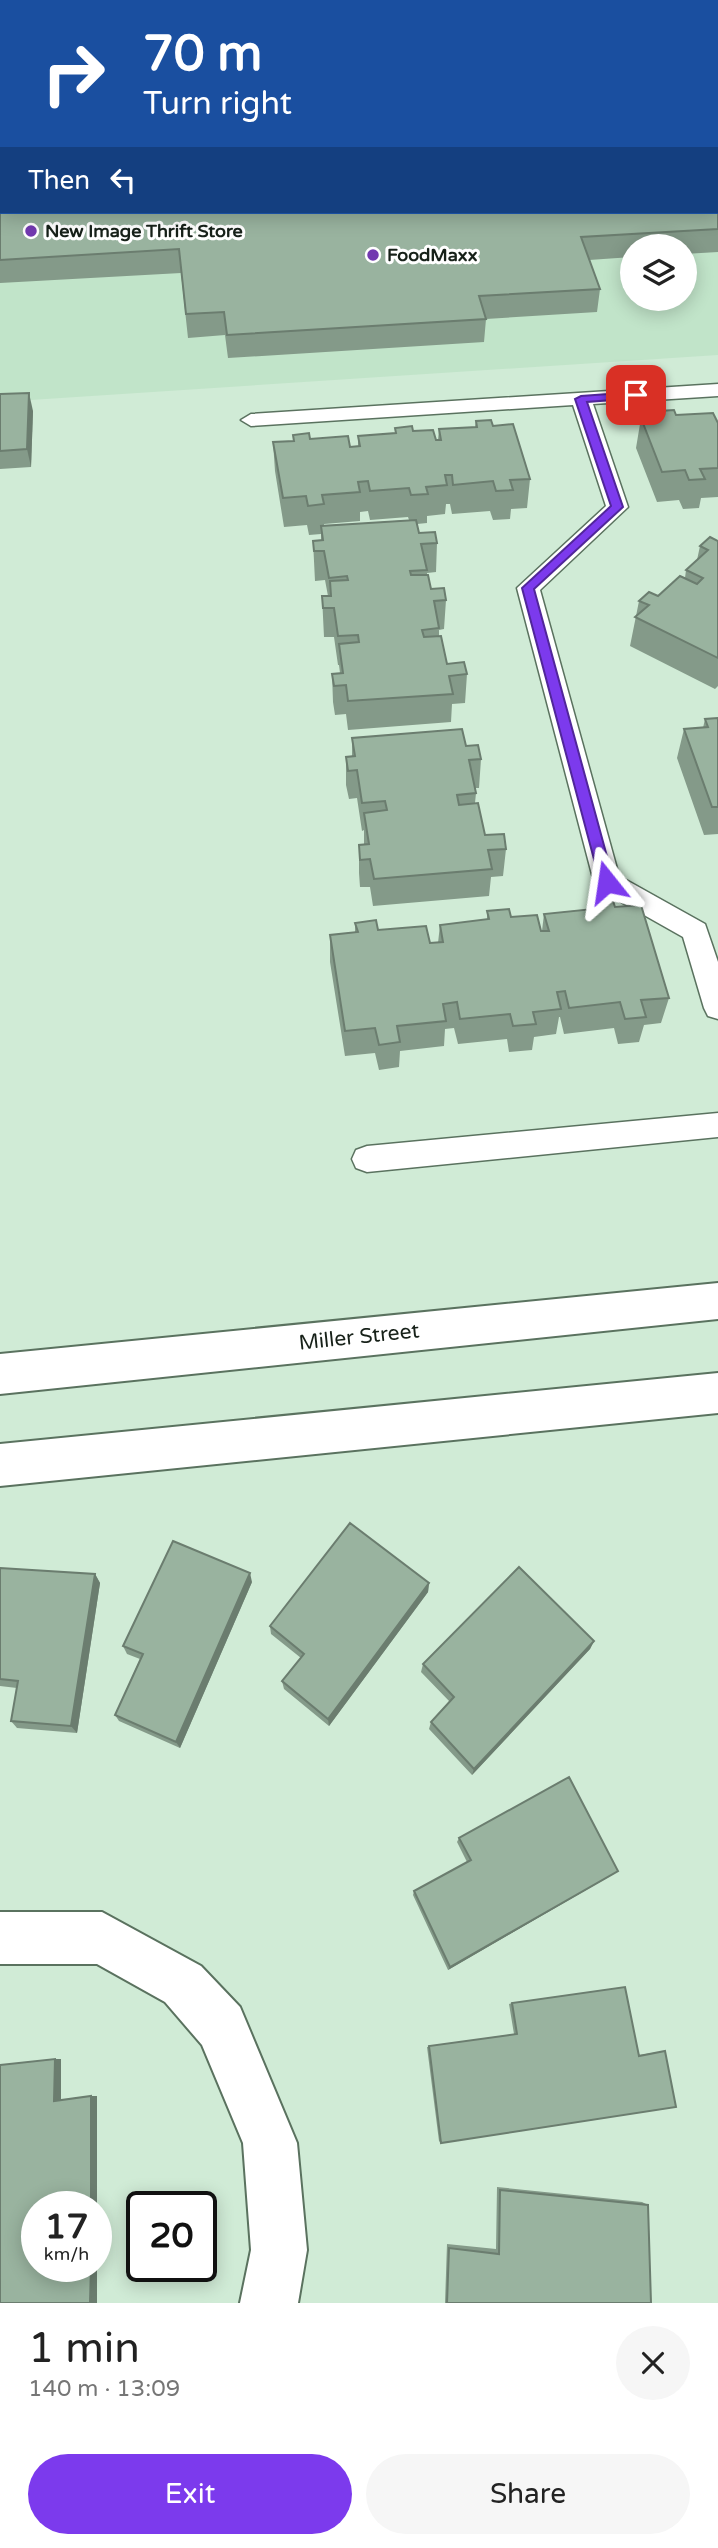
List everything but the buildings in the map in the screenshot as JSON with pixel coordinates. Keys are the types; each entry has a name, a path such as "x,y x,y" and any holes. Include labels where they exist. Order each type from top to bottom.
{"street":[{"name":"Miller Street","path":"0,1374 718,1301"},
{"path":"0,1465 718,1393"},
{"path":"0,1938 103,1938 183,1984 221,2026 270,2143 279,2250 269,2303"}],"lane":[{"path":"251,421 718,390"},
{"path":"581,399 617,507 528,588 607,882 695,931 718,1008"},
{"path":"368,1159 718,1125"}],"shaded area":[{"path":"0,214 718,214 718,355 0,402"}],"place":[{"name":"New Image Thrift Store","path":"31,231"},
{"name":"FoodMaxx","path":"373,255"}],"route":[{"path":"607,882 528,588 617,507 581,399 636,395"}]}
